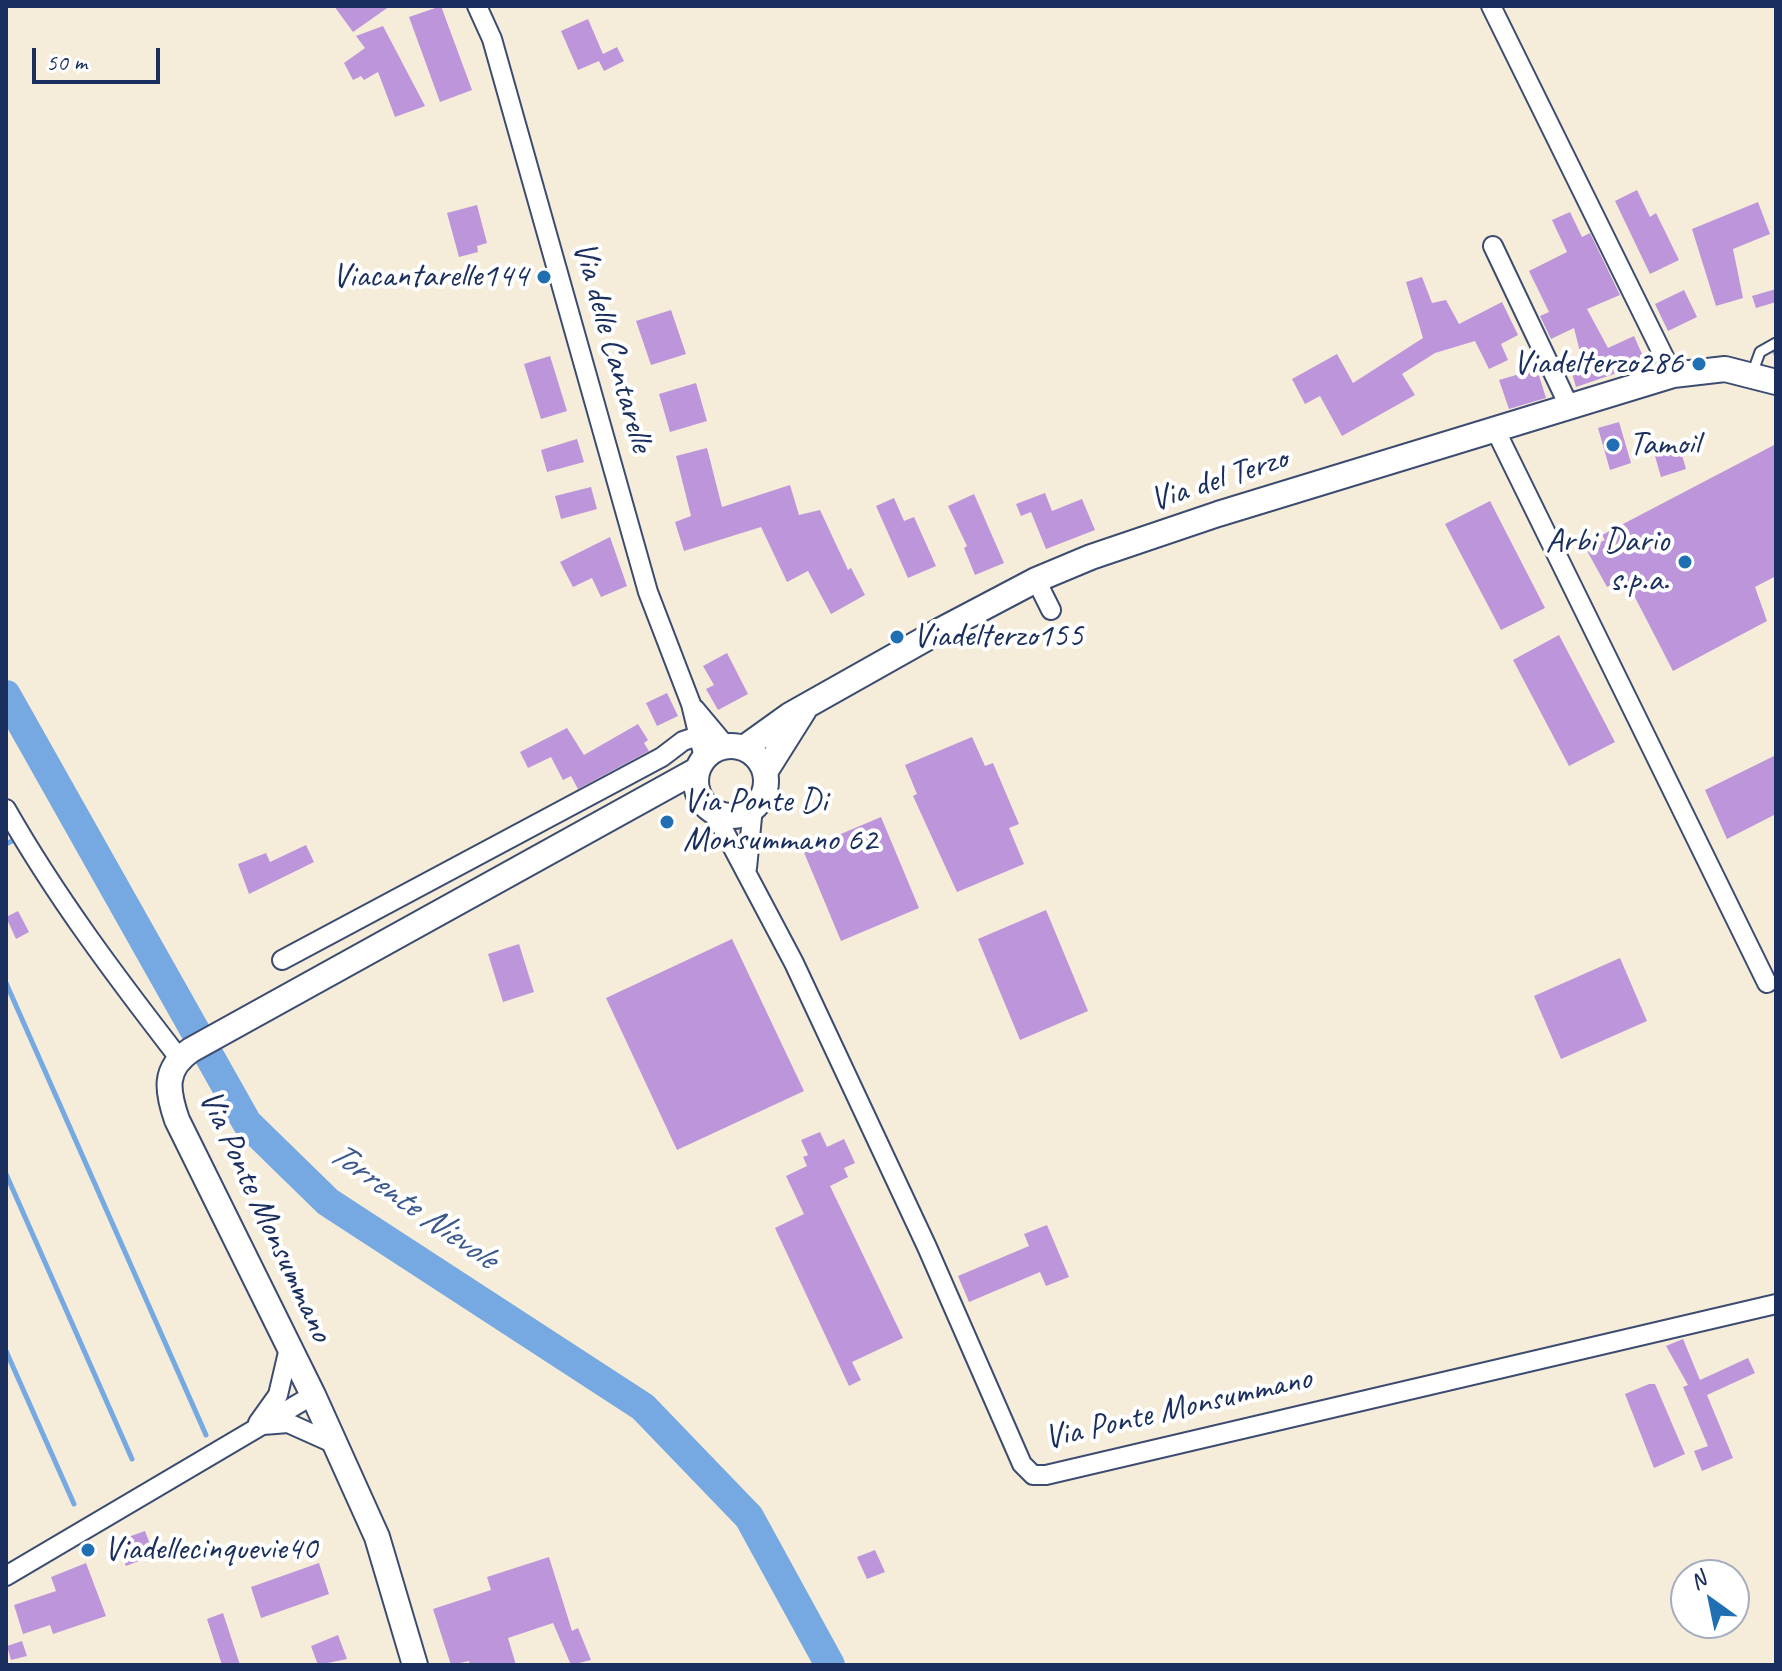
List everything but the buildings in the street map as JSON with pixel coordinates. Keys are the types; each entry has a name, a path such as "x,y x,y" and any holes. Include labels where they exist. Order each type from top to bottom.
{"street":[{"name":"Via delle Cantarelle","path":"477,6 492,39 648,592 691,704 700,755"},
{"path":"1491,6 1673,375"},
{"path":"1493,246 1569,406"},
{"path":"1700,372 1725,369 1776,382"},
{"path":"1700,372 1743,383 1776,400"},
{"name":"Via del Terzo","path":"735,747 1036,580 1218,514 1673,375 1700,372"},
{"path":"1495,429 1767,983"},
{"path":"1036,580 1051,610"},
{"name":"Via delle Cantarelle","path":"691,704 735,747"},
{"path":"611,785 629,806 707,806 738,815 753,807 763,794 765,772 808,705"},
{"path":"282,960 611,785 662,757 683,741 700,755"},
{"path":"700,755 735,747 759,760 765,772"},
{"path":"700,755 696,786 707,806"},
{"name":"Via Ponte Monsummano","path":"415,1665 377,1537 313,1395 177,1120 168,1086 171,1068 185,1054 629,806 700,755"},
{"name":"Via Ponte Monsummano","path":"707,806 747,868 927,1247 1022,1464 1033,1475 1221,1436 1776,1304"},
{"path":"747,868 753,807"},
{"path":"6,809 39,867 103,959 185,1054"},
{"path":"257,1425 278,1395 289,1348"},
{"path":"6,1576 257,1425 313,1395"},
{"path":"257,1425 288,1423 335,1444"}],"lane":[{"path":"1752,374 1760,352 1776,343"}],"waterway":[{"name":"Torrente Nievole","path":"6,695 247,1123 328,1202 643,1407 749,1517 830,1665"},
{"path":"6,844 14,840"},
{"path":"6,983 206,1435"},
{"path":"6,1174 132,1459"},
{"path":"6,1351 74,1504"}],"place":[{"name":"Viacantarelle144","path":"544,277"},
{"name":"Viadelterzo286","path":"1699,364"},
{"name":"Tamoil","path":"1613,445"},
{"name":"Arbi Dario s.p.a.","path":"1685,562"},
{"name":"Viadelterzo155","path":"897,637"},
{"name":"Via Ponte Di Monsummano 62","path":"667,822"},
{"name":"Viadellecinquevie40","path":"88,1550"}]}
